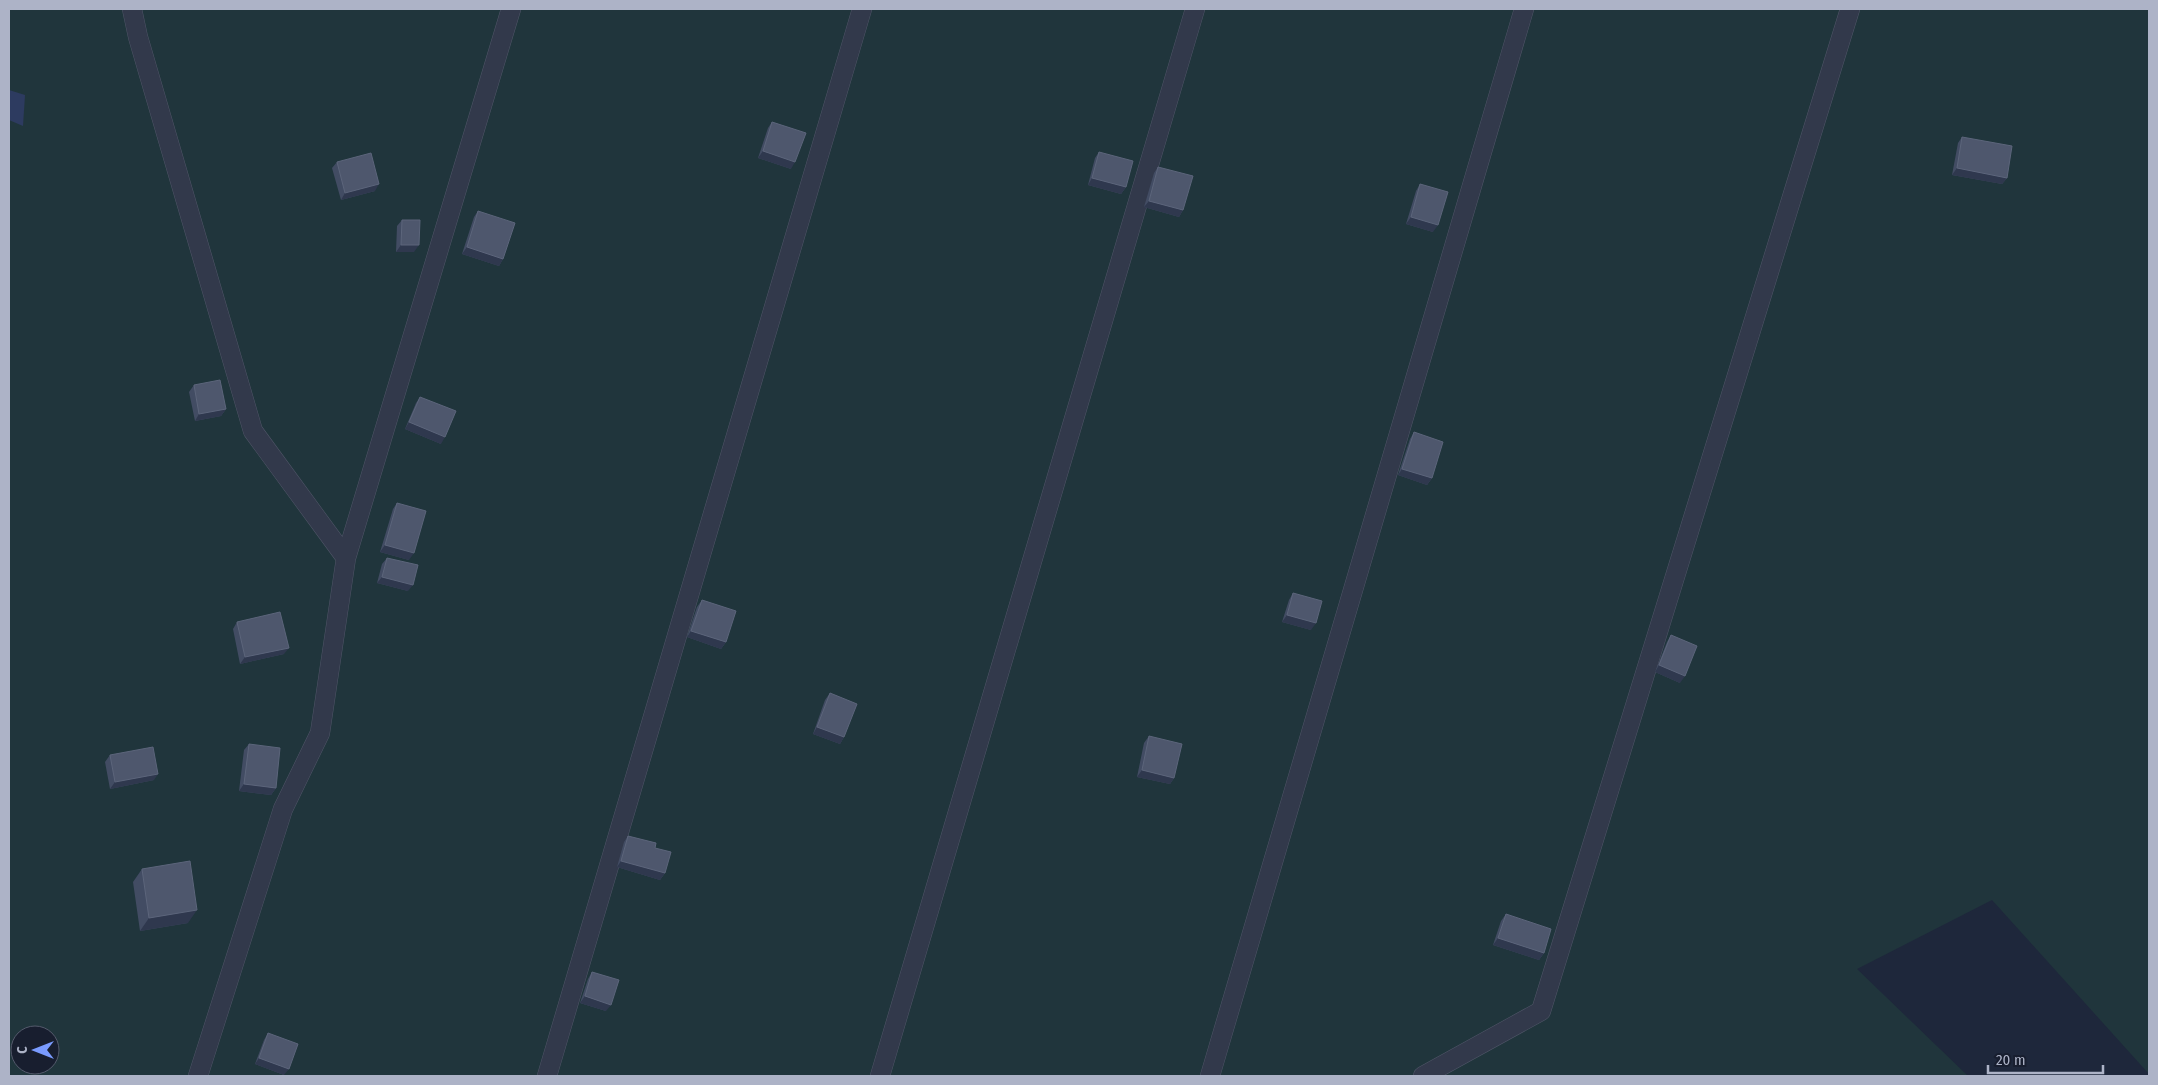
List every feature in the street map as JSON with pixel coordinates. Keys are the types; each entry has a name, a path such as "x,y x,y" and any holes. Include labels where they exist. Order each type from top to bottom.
{"lane":[{"path":"132,9 138,37 253,430 346,558"},
{"path":"198,1076 283,809 320,733 346,558 511,9"},
{"path":"546,1076 862,9"},
{"path":"880,1076 1195,9"},
{"path":"1210,1076 1524,9"},
{"path":"1423,1076 1541,1011 1850,9"}],"shaded area":[{"path":"9,9 2149,9 2149,1074 1992,900 1857,969 1968,1076 9,1076"}],"water":[{"path":"9,90 25,95 23,126 9,120"}],"building":[{"path":"772,122 806,133 795,162 763,151"},
{"path":"1962,137 2012,146 2007,178 1957,168"},
{"path":"1099,152 1133,161 1126,187 1092,178"},
{"path":"371,153 379,184 345,193 337,162"},
{"path":"1158,167 1193,176 1183,210 1149,201"},
{"path":"1420,184 1448,192 1438,225 1411,217"},
{"path":"478,211 515,223 503,259 467,247"},
{"path":"402,220 420,220 419,245 401,245"},
{"path":"220,380 226,409 199,414 194,385"},
{"path":"420,397 456,411 445,437 409,422"},
{"path":"1414,432 1443,442 1432,478 1402,469"},
{"path":"397,503 426,511 414,553 385,545"},
{"path":"387,558 418,565 413,585 382,577"},
{"path":"1293,593 1322,601 1316,623 1287,615"},
{"path":"702,600 736,611 726,642 691,631"},
{"path":"280,612 289,648 245,657 237,622"},
{"path":"1671,635 1697,646 1685,676 1659,665"},
{"path":"830,693 857,704 844,737 817,727"},
{"path":"1149,736 1182,744 1174,778 1142,770"},
{"path":"249,744 280,748 276,788 244,784"},
{"path":"153,747 158,774 115,782 110,755"},
{"path":"628,836 656,843 655,848 671,852 665,873 621,861"},
{"path":"190,861 197,910 149,918 142,869"},
{"path":"1506,914 1551,929 1544,953 1498,938"},
{"path":"592,972 619,980 611,1005 585,996"},
{"path":"268,1033 298,1044 289,1069 259,1058"}]}
